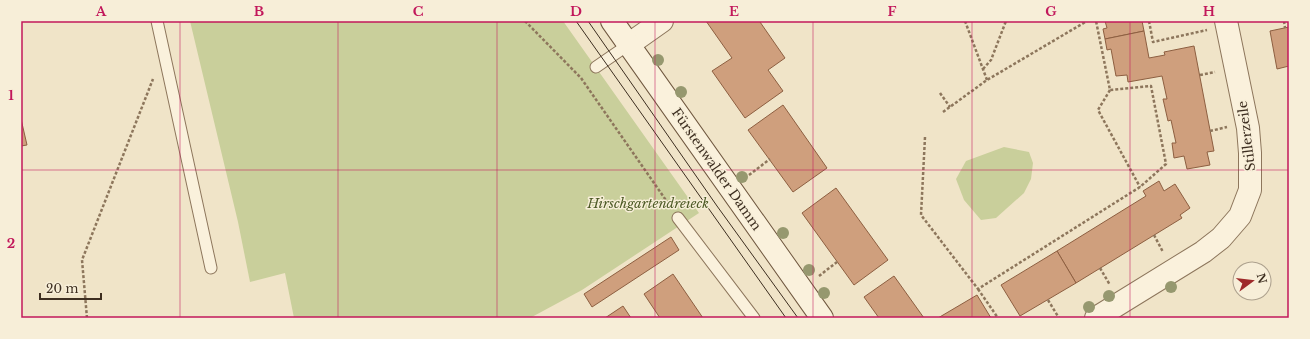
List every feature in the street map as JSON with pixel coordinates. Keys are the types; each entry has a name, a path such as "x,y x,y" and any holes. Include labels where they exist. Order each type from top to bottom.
{"street":[{"name":"Fürstenwalder Damm","path":"612,21 822,318"},
{"path":"628,44 662,21"},
{"name":"Stillerzeile","path":"1096,318 1203,252 1220,238 1240,216 1250,190 1250,153 1248,128 1227,23"}],"lane":[{"path":"157,21 211,268"},
{"path":"596,67 628,44"},
{"path":"678,218 754,318"}],"path":[{"path":"525,21 581,78 678,218"},
{"path":"965,21 987,80"},
{"path":"983,69 991,60 1006,21"},
{"path":"943,112 987,80 1087,21"},
{"path":"1096,21 1110,90 1098,110 1140,187"},
{"path":"1149,21 1153,42 1227,23"},
{"path":"1284,21 1285,28"},
{"path":"87,318 82,260 164,52"},
{"path":"978,289 1140,187 1166,164 1151,86 1110,90"},
{"path":"940,93 950,107"},
{"path":"925,137 921,215 978,289 998,318"},
{"path":"749,175 770,160"},
{"path":"819,276 838,262"},
{"path":"1048,300 1059,318"}],"green space":[{"name":"Hirschgartendreieck","path":"190,21 563,21 699,213 582,290 530,318 294,318 285,273 250,282 238,222"},
{"path":"1004,147 1029,152 1033,163 1031,179 1024,193 996,218 981,220 964,200 956,179 966,161"}],"building":[{"path":"706,21 761,21 760,22 785,58 768,70 783,91 745,118 712,71 732,58"},
{"path":"1105,21 1142,21 1144,31 1105,39 1103,29 1107,28"},
{"path":"1289,27 1289,66 1277,69 1270,31"},
{"path":"1144,31 1149,58 1165,55 1164,52 1194,46 1214,151 1207,152 1210,165 1187,169 1184,156 1174,158 1172,143 1176,143 1171,120 1168,121 1163,99 1167,99 1162,76 1128,82 1127,75 1116,76 1111,49 1107,50 1105,39"},
{"path":"783,105 827,168 793,192 748,130"},
{"path":"21,119 27,145 21,146"},
{"path":"1159,181 1164,191 1175,184 1190,208 1180,215 1182,218 1076,283 1057,251 1146,196 1143,191"},
{"path":"836,188 888,260 854,285 802,213"},
{"path":"671,237 679,250 592,307 584,294"},
{"path":"1057,251 1076,283 1020,316 1001,285"},
{"path":"673,274 703,318 660,318 644,294"},
{"path":"894,276 924,318 879,318 864,297"},
{"path":"977,295 991,318 938,318"},
{"path":"623,306 631,318 605,318"}],"tram line":[{"path":"576,21 786,318"},
{"path":"588,21 717,206 798,318"}]}
